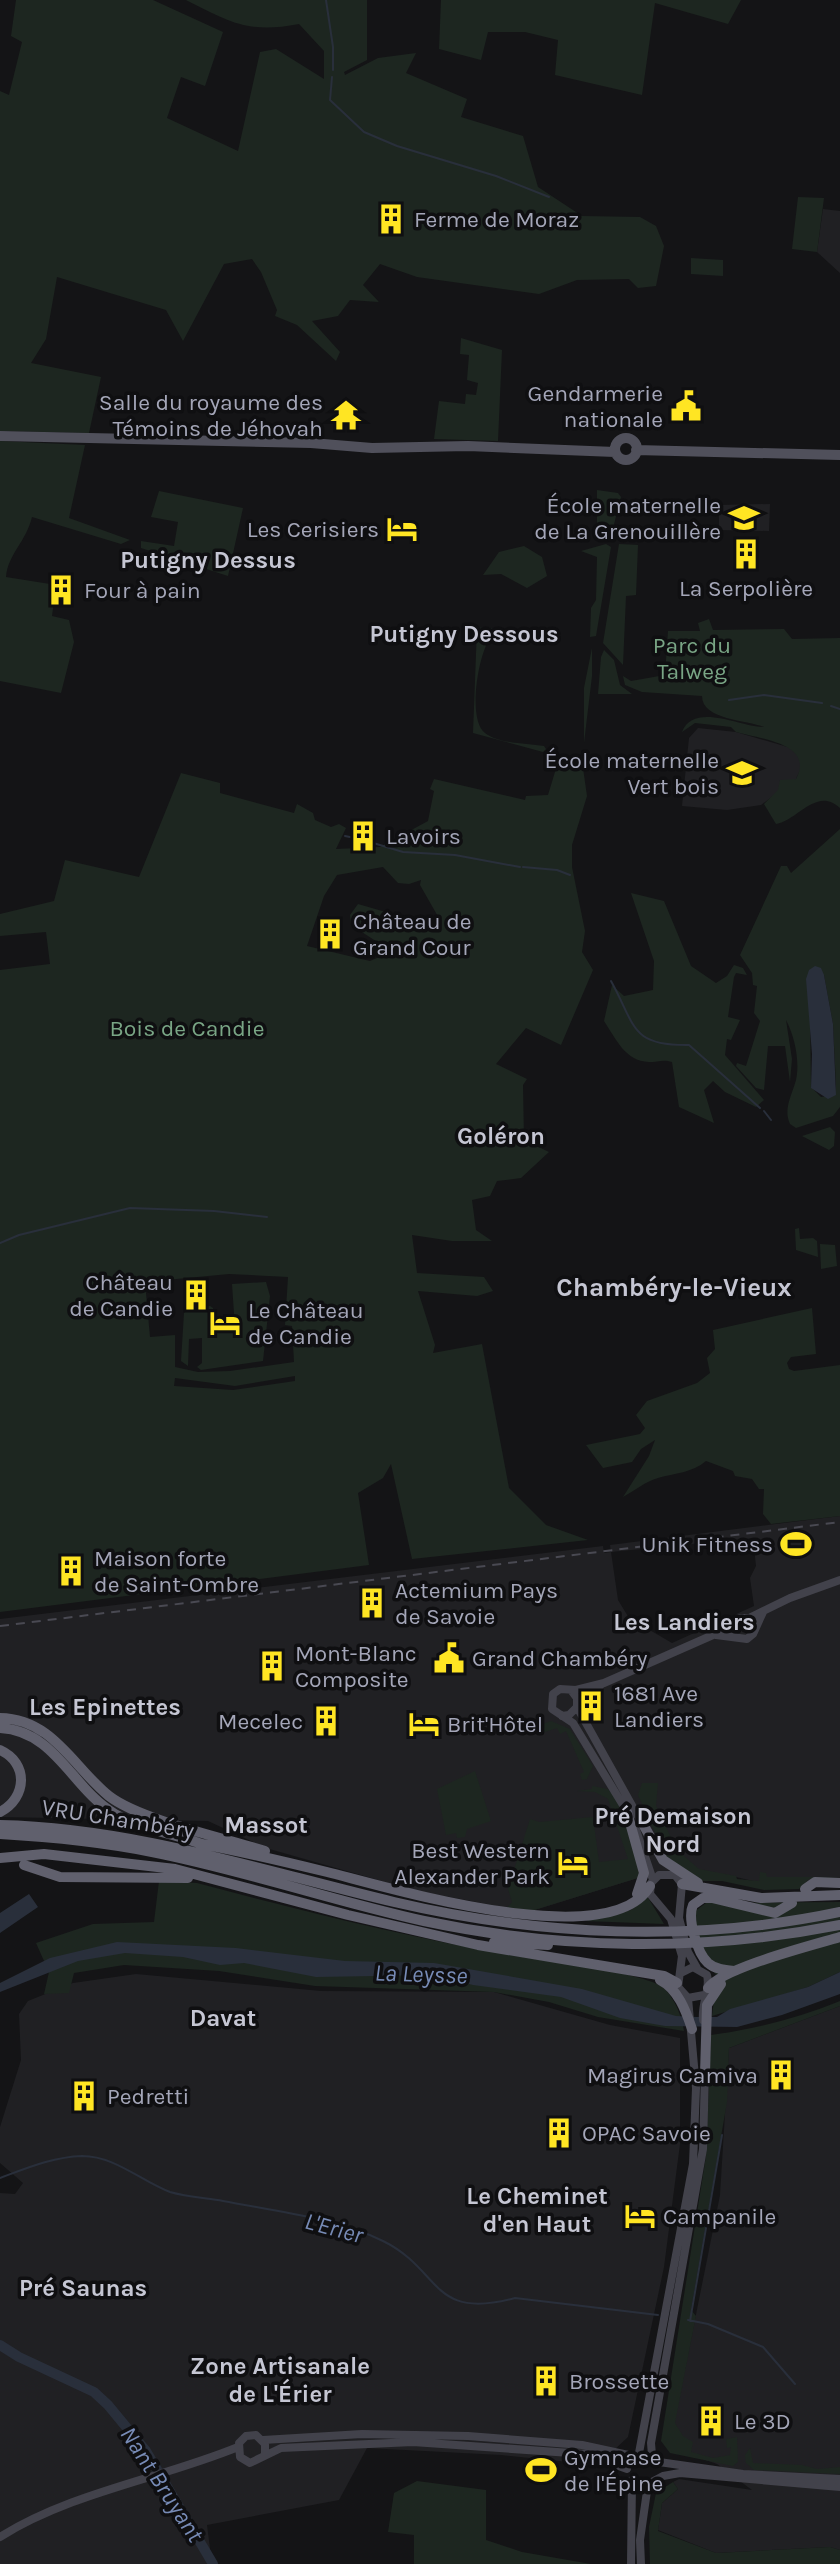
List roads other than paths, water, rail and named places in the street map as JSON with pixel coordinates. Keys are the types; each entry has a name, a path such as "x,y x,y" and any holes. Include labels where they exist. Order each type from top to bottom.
{"highway":[{"path":"0,1718 26,1723 48,1735 97,1786 125,1806 344,1877"},
{"path":"0,1728 20,1731 43,1744 96,1799 116,1815 202,1843 269,1869 428,1909 481,1920 553,1927 707,1931 840,1912"},
{"path":"0,1750 17,1763 22,1782 15,1800 0,1812"},
{"path":"620,1910 636,1896 644,1879 627,1812"},
{"path":"643,1824 663,1860 690,1880 742,1890 751,1896"},
{"name":"VRU Chambéry","path":"0,1825 124,1837 269,1869"},
{"name":"VRU Chambéry","path":"0,1834 95,1841 155,1852 426,1921 511,1935 649,1946"},
{"path":"202,1843 410,1894 503,1911 589,1916 620,1910 638,1902 652,1883"},
{"path":"0,1858 44,1854 144,1864 204,1875 488,1947 679,1978"},
{"path":"24,1865 54,1876 170,1876 260,1891"},
{"path":"806,1889 816,1882 840,1883"},
{"path":"682,1890 751,1896 840,1895"},
{"path":"734,1971 716,1968 691,1955 693,1905 702,1898 715,1899 769,1913 780,1912 792,1903"},
{"path":"426,1933 529,1945 649,1946 760,1937 840,1925"},
{"path":"705,2074 705,1998 714,1981 734,1971 840,1937"},
{"path":"705,1998 721,1984 750,1967"},
{"path":"645,1973 667,1984 687,2002 692,2032"}],"main road":[{"path":"0,436 372,442 394,445"},
{"path":"311,443 353,447 394,445 593,449 616,448 628,439 634,442 636,450 632,458 626,460 616,448"},
{"path":"353,447 370,445 372,442"},
{"path":"636,450 840,455"},
{"path":"691,1955 679,1978 681,1994 687,2002 705,1998 707,1975 697,1968 675,1919 652,1898 652,1883 644,1848 627,1812 573,1723 552,1709 551,1698 560,1689 571,1690 604,1683 713,1635 733,1625 740,1618 749,1618 790,1598 840,1580"},
{"path":"713,1635 741,1639 750,1637 763,1612"},
{"path":"749,1618 755,1629"},
{"path":"733,1625 734,1633 741,1639"},
{"path":"562,1716 569,1715 604,1683"},
{"path":"571,1690 643,1824 655,1856 667,1873 678,1877 682,1890 675,1919"},
{"path":"652,1883 667,1873"},
{"path":"661,1906 675,1904 682,1890"},
{"path":"679,1978 688,1968 697,1968"},
{"path":"627,2469 636,2455 693,2164 696,2088 692,2032"},
{"path":"652,2455 703,2149 705,2074"},
{"path":"262,2440 362,2434 455,2435 582,2445 636,2455 652,2455 659,2462 743,2474 840,2479"},
{"path":"0,2538 62,2508 160,2473 215,2457 238,2447 246,2436 256,2435 262,2440 265,2454"},
{"path":"215,2457 255,2463 265,2454 281,2448 328,2444 440,2443 585,2454 627,2469 633,2481 632,2564"},
{"path":"238,2447 242,2459"},
{"path":"657,2478 659,2462"},
{"path":"633,2481 648,2484 671,2473 840,2487"},
{"path":"641,2564 640,2540 648,2484"}],"water":[{"path":"815,966 821,968 824,975 833,1024 836,1095 828,1099 811,1088 812,1054 806,979 809,970"},
{"path":"29,1894 38,1907 0,1933 0,1913"},
{"name":"La Leysse","path":"117,1942 236,1948 345,1961 434,1963 582,1989 676,2016 717,2017 730,2009 808,1987 840,1972 840,1994 782,2015 737,2027 665,2026 620,2018 561,1997 473,1985 435,1975 316,1977 244,1963 220,1965 183,1957 125,1953 78,1961 0,1992 0,1983 50,1958"}],"waterway":[{"path":"326,0 333,47 333,70"},
{"path":"332,77 330,100 364,132 397,146 496,176 549,197"},
{"path":"729,700 764,695 822,703"},
{"path":"831,706 840,709"},
{"path":"345,836 364,840"},
{"path":"370,842 403,852 455,855 520,867"},
{"path":"523,867 557,870 570,875"},
{"path":"611,981 631,1021 645,1037 655,1042 689,1045 760,1108"},
{"path":"764,1111 771,1120"},
{"path":"0,1243 19,1235 130,1208 214,1211 267,1217"},
{"path":"690,2321 722,2135"},
{"name":"L'Erier","path":"0,2178 61,2158 94,2157 117,2164 170,2192 305,2216 365,2233 402,2253 451,2298 467,2303 515,2298 658,2315"},
{"path":"688,2320 708,2324 763,2347 795,2384"},
{"name":"Nant Bruyant","path":"0,2345 19,2357 94,2392 108,2405 146,2451 213,2564"}],"railway":[{"path":"0,1626 840,1522"}],"place":[{"name":"Ferme de Moraz","path":"391,219"},
{"name":"Gendarmerie nationale","path":"686,406"},
{"name":"Salle du royaume des Témoins de Jéhovah","path":"346,415"},
{"name":"École maternelle de La Grenouillère","path":"744,518"},
{"name":"Les Cerisiers","path":"402,529"},
{"name":"La Serpolière","path":"746,554"},
{"name":"Four à pain","path":"61,590"},
{"name":"École maternelle Vert bois","path":"742,773"},
{"name":"Lavoirs","path":"363,836"},
{"name":"Château de Grand Cour","path":"330,934"},
{"name":"Château de Candie","path":"196,1295"},
{"name":"Le Château de Candie","path":"225,1323"},
{"name":"Unik Fitness","path":"796,1544"},
{"name":"Maison forte de Saint-Ombre","path":"71,1571"},
{"name":"Actemium Pays de Savoie","path":"372,1603"},
{"name":"Grand Chambéry","path":"449,1658"},
{"name":"Mont-Blanc Composite","path":"272,1666"},
{"name":"1681 Ave Landiers","path":"591,1706"},
{"name":"Mecelec","path":"326,1721"},
{"name":"Brit'Hôtel","path":"424,1724"},
{"name":"Best Western Alexander Park","path":"573,1863"},
{"name":"Magirus Camiva","path":"781,2075"},
{"name":"Pedretti","path":"84,2096"},
{"name":"OPAC Savoie","path":"559,2133"},
{"name":"Campanile","path":"640,2216"},
{"name":"Brossette","path":"546,2381"},
{"name":"Le 3D","path":"711,2421"},
{"name":"Gymnase de l'Épine","path":"541,2470"}],"district":[{"name":"Putigny Dessus","path":"208,560"},
{"name":"Putigny Dessous","path":"464,634"},
{"name":"Goléron","path":"501,1136"},
{"name":"Chambéry-le-Vieux","path":"674,1287"},
{"name":"Les Landiers","path":"684,1622"},
{"name":"Les Epinettes","path":"105,1707"},
{"name":"Massot","path":"266,1825"},
{"name":"Pré Demaison Nord","path":"673,1830"},
{"name":"Davat","path":"223,2018"},
{"name":"Le Cheminet d'en Haut","path":"537,2210"},
{"name":"Pré Saunas","path":"83,2288"},
{"name":"Zone Artisanale de L'Érier","path":"280,2380"}],"park label":[{"name":"Parc du Talweg","path":"692,658"},
{"name":"Bois de Candie","path":"187,1028"}]}
